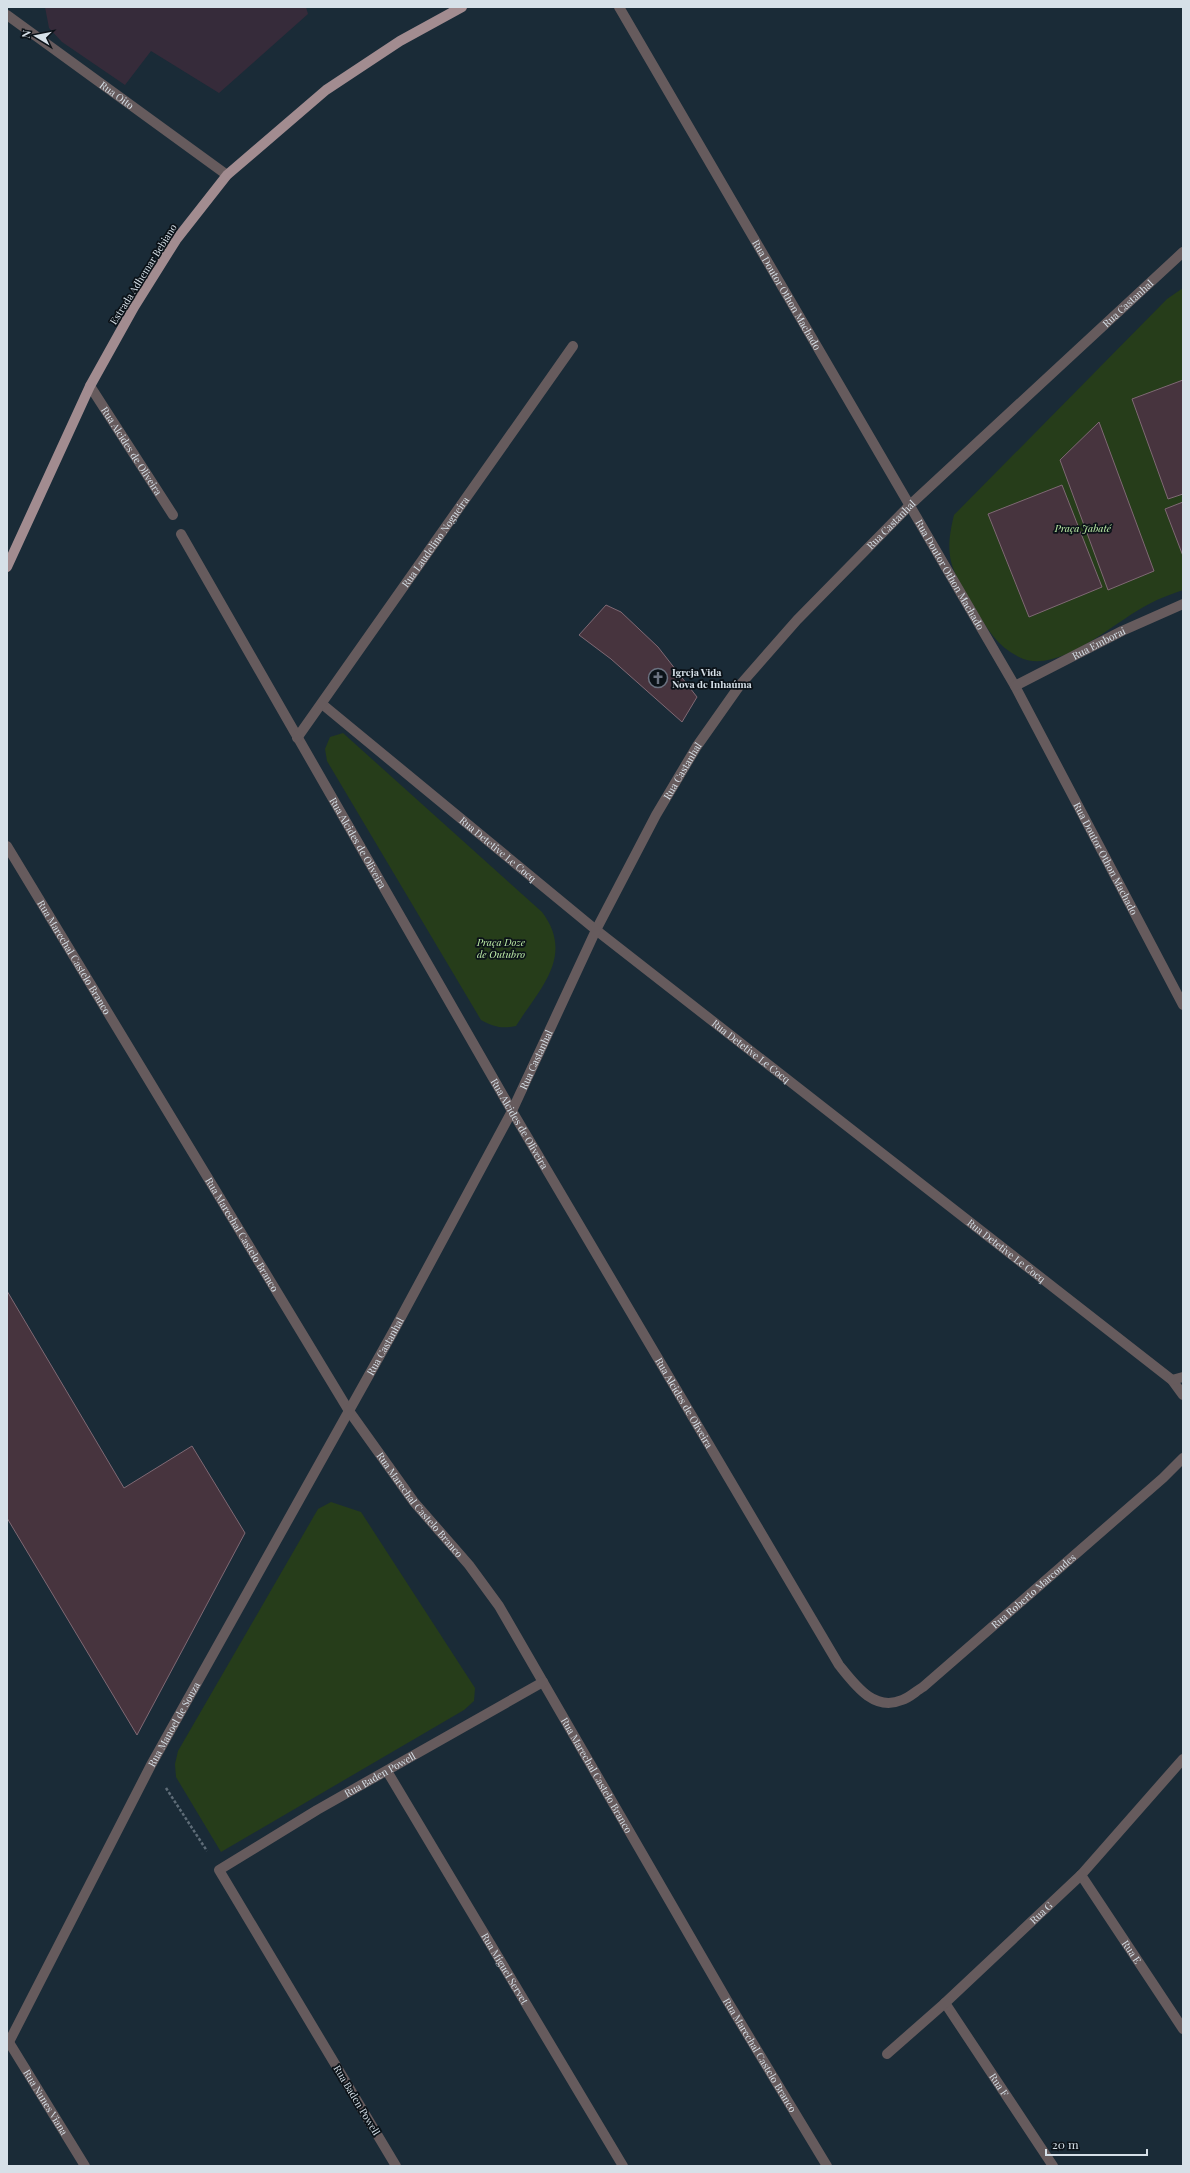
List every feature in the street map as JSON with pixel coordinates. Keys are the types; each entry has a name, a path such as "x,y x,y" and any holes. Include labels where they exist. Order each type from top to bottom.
{"main road":[{"name":"Estrada Adhemar Bebiano","path":"7,567 90,386 134,307 176,240 227,175 326,90 400,41 462,7"}],"street":[{"name":"Rua Doutor Othon Machado","path":"619,7 1015,686 1183,1005"},
{"name":"Rua Oito","path":"7,15 227,175"},
{"name":"Rua Castanhal","path":"348,1411 512,1111 596,930 656,815 697,746 740,685 797,620 910,505 1183,252"},
{"name":"Rua Laudelino Nogueira","path":"297,738 573,346"},
{"name":"Rua Alcides de Oliveira","path":"90,386 173,515"},
{"name":"Rua Alcides de Oliveira","path":"181,534 512,1111 839,1666 856,1687 874,1701"},
{"name":"Rua Emborai","path":"1015,686 1122,631 1183,604"},
{"name":"Rua Detetive Le Cocq","path":"322,704 596,930 1172,1380 1183,1395"},
{"name":"Rua Marechal Castelo Branco","path":"7,846 348,1411 414,1502 469,1565 499,1606 724,1995 827,2166"},
{"path":"1172,1380 1183,1377"},
{"name":"Rua Manoel de Souza","path":"8,2041 151,1765 348,1411"},
{"name":"Rua Roberto Marcondes","path":"874,1701 888,1704 902,1700 923,1687 1164,1478 1183,1458"},
{"name":"Rua Baden Powell","path":"396,2166 219,1870 542,1682"},
{"name":"Rua G","path":"887,2054 945,2003 1081,1875 1183,1759"},
{"name":"Rua Miguel Servet","path":"387,1771 623,2166"},
{"name":"Rua E","path":"1081,1875 1183,2029"},
{"name":"Rua F","path":"945,2003 1053,2166"},
{"name":"Rua Nunes Viana","path":"8,2041 84,2166"}],"path":[{"path":"151,1765 219,1870"}],"shaded area":[{"path":"45,7 306,7 308,14 219,93 151,51 125,85 62,42 49,28"}],"green space":[{"name":"Praça Jabaté","path":"1183,288 1183,590 1149,604 1104,633 1069,653 1051,659 1034,661 1019,657 1005,648 993,636 955,574 949,543 954,515 1167,299"},
{"name":"Praça Doze de Outubro","path":"343,733 542,912 551,928 555,943 555,957 543,985 516,1026 498,1027 481,1020 327,761 325,749 330,737"},
{"path":"331,1502 361,1512 475,1688 474,1701 464,1710 221,1852 176,1777 175,1764 178,1751 318,1509"}],"building":[{"path":"1183,380 1183,494 1168,499 1132,399"},
{"path":"1099,422 1154,571 1108,590 1060,460"},
{"path":"1062,485 1102,587 1029,617 988,514"},
{"path":"1183,502 1183,556 1165,509"},
{"name":"Igreja Vida Nova de Inhaúma","path":"606,605 621,612 658,647 697,697 682,722 611,659 579,635"},
{"path":"7,1291 124,1488 192,1446 245,1533 137,1735 7,1518"}],"place":[{"name":"Igreja Vida Nova de Inhaúma","path":"658,678"}]}
